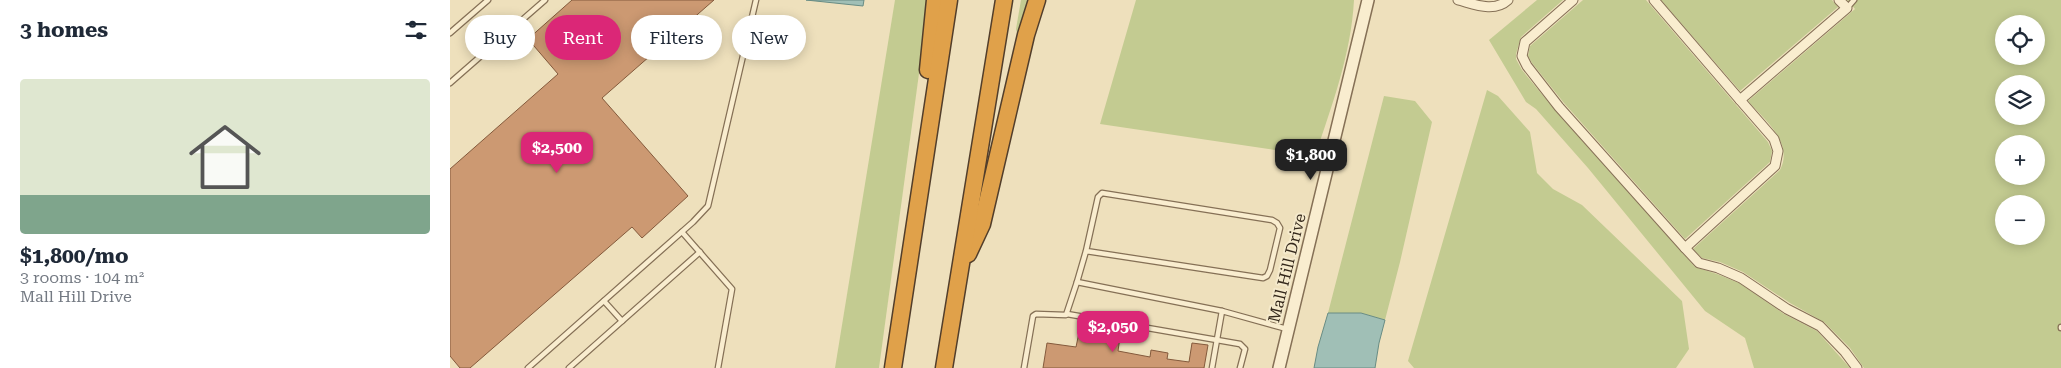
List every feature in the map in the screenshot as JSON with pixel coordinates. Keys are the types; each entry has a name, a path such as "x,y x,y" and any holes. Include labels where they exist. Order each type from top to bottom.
{"highway":[{"path":"912,245 935,0"},
{"path":"894,368 949,0"},
{"path":"944,368 1004,0"},
{"path":"959,272 982,224 1026,35 1037,0"}],"street":[{"name":"Mall Hill Drive","path":"1279,368 1368,0"},
{"path":"1458,0 1492,8 1504,4 1508,0"},
{"path":"1573,0 1525,42 1522,56 1527,66 1559,107 1699,264 1718,268 1741,278 1787,309 1820,326 1846,352 1857,368"},
{"path":"1654,0 1774,139 1778,151 1775,166 1684,248"},
{"path":"1740,100 1846,8 1840,0"}],"lane":[{"path":"450,33 488,0"},
{"path":"535,0 539,5"},
{"path":"450,83 545,0"},
{"path":"528,368 682,232 708,206 756,0"},
{"path":"1846,8 1854,0"},
{"path":"1067,314 1086,250 1098,197 1102,193 1272,220 1278,223 1280,228 1270,270 1267,276 1262,278 1086,250"},
{"path":"682,232 732,289 718,368"},
{"path":"569,368 700,252"},
{"path":"1077,282 1222,311 1288,329"},
{"path":"604,301 622,321"},
{"path":"1212,368 1222,311"},
{"path":"1024,368 1033,316 1036,314 1064,316 1067,314 1217,339 1243,346 1244,352 1240,368"}],"green space":[{"path":"895,0 929,0 879,368 835,368"},
{"path":"1021,0 1031,0 1021,34 1017,33 1016,29"},
{"path":"1136,0 1354,0 1345,60 1315,156 1100,124"},
{"path":"1537,0 1563,0 1521,37 1516,59 1522,70 1559,115 1695,267 1739,283 1784,314 1817,331 1850,368 1754,368 1745,338 1705,311 1588,168 1536,109 1526,102 1489,40"},
{"path":"1583,0 1646,0 1768,142 1772,151 1770,162 1685,239 1564,103 1528,56 1530,46"},
{"path":"1661,0 1832,0 1838,7 1740,91"},
{"path":"1847,0 2061,0 2061,368 1864,368 1850,348 1824,322 1790,303 1743,272 1720,262 1702,258 1693,249 1780,170 1783,160 1781,141 1776,132 1748,101 1855,9"},
{"path":"1487,90 1498,96 1530,132 1537,173 1553,189 1582,205 1682,301 1689,349 1676,368 1414,368 1408,361"},
{"path":"1384,96 1415,101 1432,122 1400,262 1385,320 1361,313 1328,313"}],"water":[{"path":"806,0 864,0 863,6"},
{"path":"1328,313 1361,313 1385,320 1375,368 1314,368"}],"building":[{"path":"572,0 714,0 697,15 631,15 631,60 645,60 602,98 688,196 642,238 632,227 470,368 460,368 450,356 450,169 558,74 546,60 621,60 621,15 555,15"},
{"path":"545,24 545,59 535,47 535,33"},
{"path":"1081,323 1121,330 1118,351 1150,357 1151,350 1168,353 1167,359 1189,362 1192,343 1208,345 1204,368 1043,368 1047,343 1076,347"}]}
